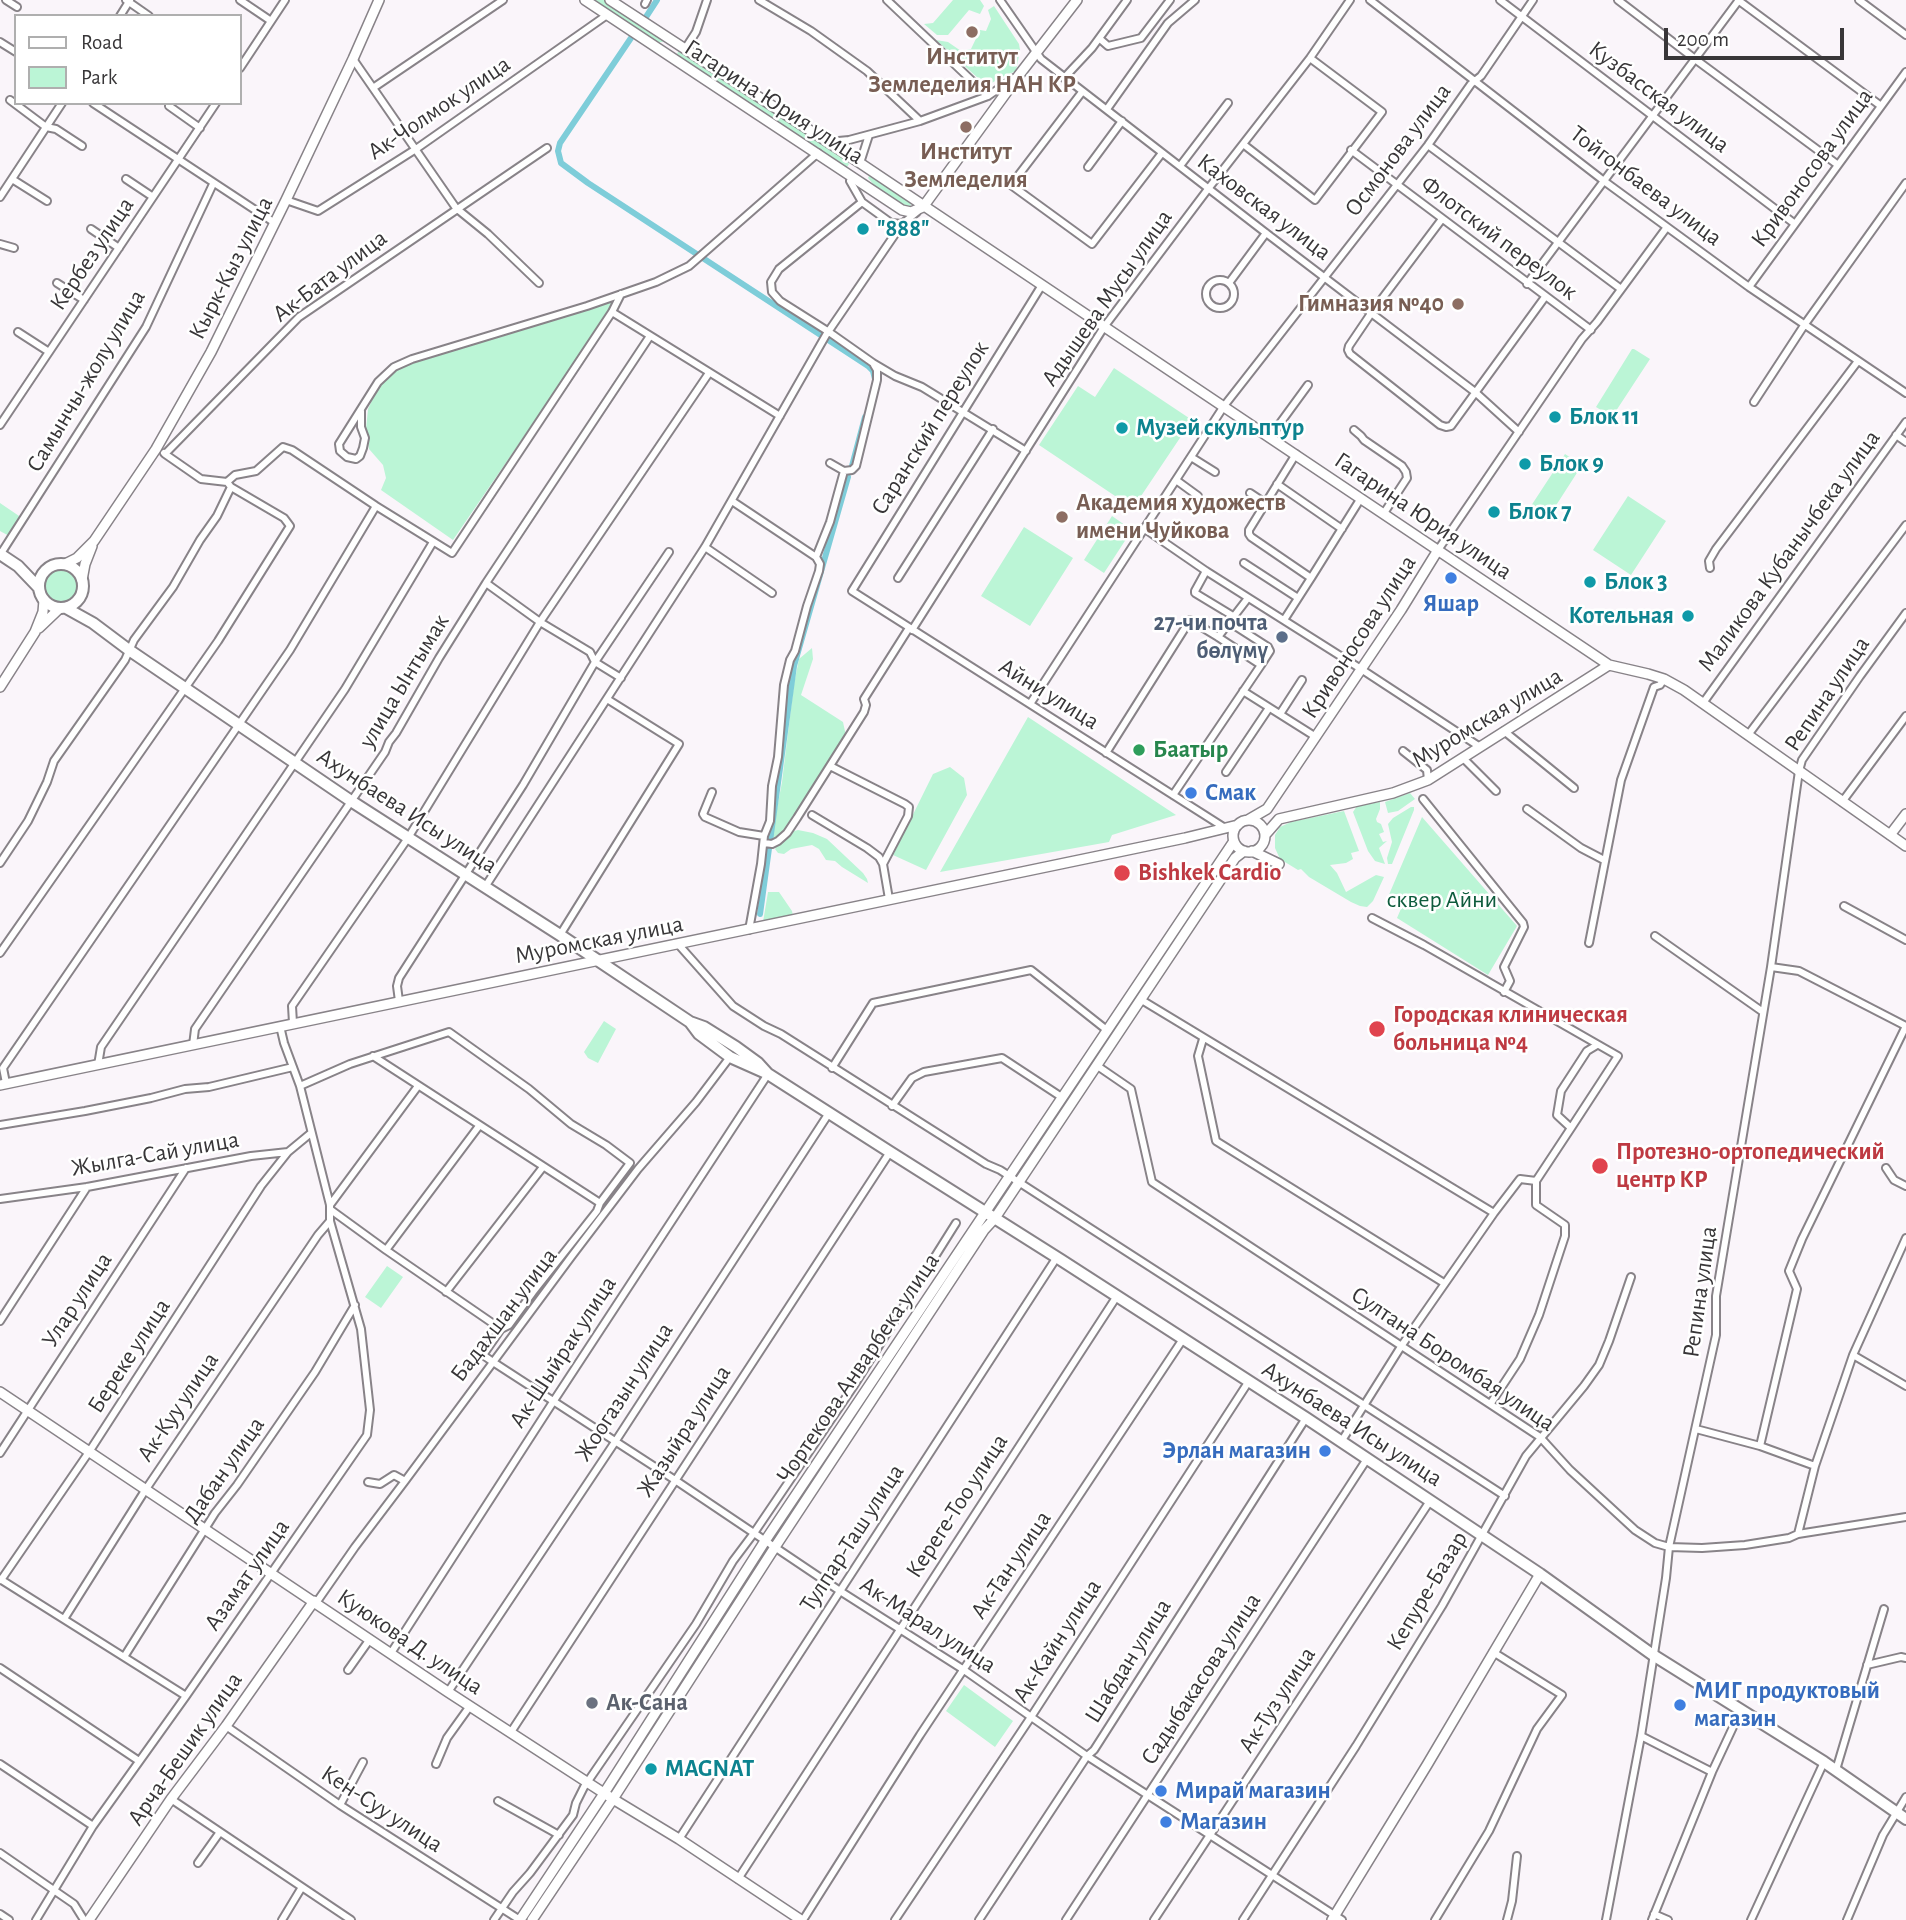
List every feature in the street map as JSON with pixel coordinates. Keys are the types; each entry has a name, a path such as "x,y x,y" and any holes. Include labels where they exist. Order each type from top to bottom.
{"main road":[{"name":"Кырк-Кыз улица","path":"65,564 77,558 94,541 161,451 275,223 379,0"},
{"name":"Гагарина Юрия улица","path":"585,0 902,210 911,212 923,206"},
{"name":"Гагарина Юрия улица","path":"610,0 860,163 1609,665 1664,679 1684,690 1906,846"},
{"path":"923,206 1077,0"},
{"path":"853,177 860,163"},
{"name":"Кырк-Кыз улица","path":"82,580 94,541"},
{"name":"Кривоносова улица","path":"1248,820 1267,809 1401,610 1438,550"},
{"path":"0,554 18,566 39,588 44,600 51,606 63,608"},
{"path":"35,632 63,608 76,602 82,594 82,580 77,571 65,564 55,565 46,570 40,579 39,588"},
{"path":"18,566 46,570"},
{"name":"Ахунбаева Исы улица","path":"82,594 85,610 105,632"},
{"path":"0,687 35,632 43,612 44,600"},
{"name":"Ахунбаева Исы улица","path":"63,608 85,618 351,801 690,1022 704,1027 736,1047 768,1074"},
{"name":"Муромская улица","path":"1279,819 1393,793 1428,780 1609,665"},
{"path":"1248,851 1260,848 1264,838 1279,819 1269,816 1267,809"},
{"path":"1890,835 1906,814"},
{"path":"1248,820 1259,824 1269,852 1279,864 1237,846 1234,830 1248,820"},
{"name":"Муромская улица","path":"3,1084 749,930 1238,825"},
{"path":"1206,834 1234,840"},
{"name":"Чортекова Анварбека улица","path":"1014,1180 1063,1098 1234,840"},
{"name":"Чортекова Анварбека улица","path":"532,1920 977,1241 1014,1180 1096,1065 1234,858 1248,851"},
{"name":"Ахунбаева Исы улица","path":"690,1022 699,1034 730,1057 768,1074 1249,1381 1483,1535 1653,1655 1824,1762 1902,1816"},
{"name":"Чортекова Анварбека улица","path":"520,1920 765,1541 976,1225 991,1215"},
{"name":"Куюкова Д. улица","path":"0,1392 448,1692 802,1920"},
{"path":"1336,1918 1540,1574"},
{"name":"Арча-Бешик улица","path":"87,1920 171,1799 315,1602"}],"street":[{"path":"6,0 17,7"},
{"path":"240,0 271,21"},
{"path":"242,65 285,0"},
{"path":"373,88 503,0"},
{"path":"685,49 696,32 707,0"},
{"path":"759,0 811,31 867,71 920,121"},
{"path":"887,0 988,96"},
{"name":"Каховская улица","path":"1000,0 1041,59 1475,392 1519,432"},
{"path":"1064,78 1100,39 1127,0"},
{"path":"1100,39 1108,46 1141,38 1170,0"},
{"path":"1107,109 1168,23 1195,0"},
{"name":"Адышева Мусы улица","path":"767,842 787,833 864,712 864,699 1104,327 1310,58 1350,0"},
{"name":"Тойгонбаева улица","path":"1370,0 1604,181 1749,286 1906,393"},
{"name":"Кузбасская улица","path":"1500,0 1795,224"},
{"name":"Осмонова улица","path":"1030,704 1224,406 1428,145 1475,80 1481,76 1533,0"},
{"path":"1618,0 1838,165"},
{"path":"1527,284 1738,0 1881,106"},
{"path":"1859,0 1906,35"},
{"path":"128,1 146,14"},
{"name":"Ак-Чолмок улица","path":"286,200 318,211 416,149 607,15"},
{"path":"1243,144 1315,200 1382,112 1310,58"},
{"path":"353,59 456,208 488,234 539,283"},
{"name":"Кривоносова улица","path":"1749,286 1906,72"},
{"path":"827,142 869,135 920,121 988,96 1019,75"},
{"path":"1082,92 1012,185 1092,244 1162,153"},
{"path":"10,100 14,103"},
{"path":"1180,166 1228,103"},
{"path":"17,105 46,127 56,129 82,146"},
{"path":"0,197 61,105"},
{"path":"96,105 275,223"},
{"name":"Кербез улица","path":"0,425 215,105"},
{"path":"169,106 200,128"},
{"path":"1088,167 1122,121"},
{"path":"860,163 869,135"},
{"path":"1428,145 1621,289"},
{"name":"Ак-Бата улица","path":"161,451 299,317 547,148"},
{"name":"Флотский переулок","path":"1351,150 1591,330"},
{"path":"361,411 361,427 365,438 363,448 356,459 347,457 340,451 340,444 377,382 394,367 621,294 656,282 689,266 818,153"},
{"path":"853,177 850,181 862,202 891,223 902,224"},
{"path":"0,179 10,181 47,201"},
{"path":"126,179 153,197"},
{"path":"1754,402 1805,324 1906,183"},
{"name":"Самынчы-жолу улица","path":"0,554 146,327 213,184"},
{"path":"862,202 779,269 771,282 772,292 780,301 827,335 894,376 922,387 1026,451"},
{"path":"485,887 705,547 827,335 902,224 923,206"},
{"path":"1441,219 1349,346 1350,354 1440,425 1451,426 1545,297"},
{"name":"Кривоносова улица","path":"1438,550 1582,339 1667,227"},
{"path":"91,229 119,248"},
{"path":"1229,283 1266,233"},
{"path":"0,244 13,248"},
{"path":"1217,280 1229,283 1235,292 1233,302 1222,309 1212,306 1206,297 1209,286 1217,280"},
{"path":"57,282 84,300"},
{"name":"Саранский переулок","path":"852,591 1042,285"},
{"path":"0,863 28,821 54,761 125,660 134,640 173,587 217,516 235,475 256,471 282,447 292,450 452,553 612,312 621,294"},
{"path":"612,312 780,416"},
{"path":"18,332 49,352"},
{"name":"улица Ынтымак","path":"193,1045 195,1029 385,752 388,742 396,733 485,583 650,336"},
{"path":"1710,568 1709,561 1716,549 1858,361"},
{"path":"830,463 845,471 856,466 877,380 877,369 873,363"},
{"path":"293,1023 292,1006 408,838 540,622 709,373"},
{"path":"1270,437 1308,386"},
{"name":"Маликова Кубанычбека улица","path":"1703,704 1906,422"},
{"path":"898,578 993,429"},
{"path":"1354,430 1402,466 1406,472 1407,478 1384,513"},
{"path":"1896,435 1906,442"},
{"path":"0,953 218,641 290,526 284,518 229,485 201,480 161,451"},
{"path":"1296,454 1249,530 1251,537 1311,578"},
{"path":"1191,457 1215,472"},
{"path":"816,557 845,471"},
{"path":"1176,480 1198,496"},
{"path":"1277,484 1342,528"},
{"path":"1250,493 1265,503"},
{"path":"1284,620 1361,498"},
{"path":"732,501 816,557 820,564 784,685 767,842 749,930"},
{"path":"3,1084 3,1068 290,650 376,506"},
{"path":"1748,735 1906,525"},
{"path":"1145,529 1480,747"},
{"path":"98,1065 101,1047 345,689 433,542"},
{"path":"705,547 772,593"},
{"path":"399,1001 399,978 523,785 595,662 669,552"},
{"path":"1244,563 1298,598"},
{"path":"1173,795 1270,651 1195,593 1206,571"},
{"path":"485,583 540,622 590,652 595,662 621,678"},
{"name":"Айни улица","path":"852,591 1226,828"},
{"path":"1218,637 1248,597"},
{"name":"Репина улица","path":"1606,1920 1641,1736 1669,1547 1716,1335 1716,1296 1771,967 1799,771 1802,760 1906,613"},
{"path":"1106,753 1190,620 1261,665"},
{"path":"1589,943 1621,780 1654,687 1660,685 1664,679"},
{"path":"1280,714 1302,680"},
{"path":"1243,691 1316,737"},
{"path":"560,935 679,744 607,699"},
{"path":"1226,772 1269,708"},
{"path":"1843,802 1906,716"},
{"path":"1504,731 1574,788"},
{"path":"1403,751 1427,770 1428,780"},
{"path":"1463,758 1496,791"},
{"path":"830,766 909,807 908,816 883,864"},
{"path":"712,792 703,814 705,817 767,842"},
{"path":"1423,799 1523,923 1524,927 1504,967 1510,981 1504,992"},
{"path":"1527,809 1581,848 1604,860"},
{"path":"812,815 879,857 883,864 889,899"},
{"path":"1843,906 1906,940"},
{"path":"1372,918 1618,1056 1536,1181 1536,1205 1565,1225 1565,1236 1539,1315 1520,1359 1490,1403"},
{"path":"1655,936 1763,1012"},
{"path":"678,944 733,1006 1014,1180 1505,1496"},
{"path":"1760,1446 1797,1289 1789,1271 1906,1025 1799,971 1771,967"},
{"path":"832,1068 873,1003 1031,970 1108,1031"},
{"path":"1140,999 1494,1213"},
{"path":"280,1026 300,1086 331,1207 330,1221"},
{"path":"300,1086 350,1064 449,1032 529,1089 571,1124 630,1163 600,1203 597,1212 509,1325 501,1329 484,1355 493,1362"},
{"path":"1203,1039 1198,1056 1216,1142 1444,1283"},
{"path":"1572,1128 1557,1115 1561,1091 1587,1051 1597,1045"},
{"path":"373,1056 600,1203"},
{"name":"Бадахшан улица","path":"315,1602 402,1479 638,1170 730,1057"},
{"path":"892,1106 912,1078 925,1072 1002,1058 1063,1098"},
{"name":"Султана Боромбая улица","path":"1096,1065 1131,1089 1152,1182 1540,1437 1635,1530 1655,1543 1669,1547 1702,1548 1745,1545 1906,1517"},
{"path":"0,1125 185,1089 209,1087 293,1067"},
{"name":"Ак-Шыйрак улица","path":"391,1653 768,1074"},
{"path":"331,1207 418,1086"},
{"name":"Жоогазын улица","path":"448,1692 829,1113"},
{"path":"386,1250 479,1126"},
{"path":"288,1152 311,1133"},
{"name":"Жылга-Сай улица","path":"0,1199 87,1187 251,1156 288,1152"},
{"name":"Береке улица","path":"1,1579 89,1452 261,1186 288,1152"},
{"name":"Жазыйра улица","path":"511,1732 890,1152"},
{"path":"446,1292 543,1167"},
{"name":"Улар улица","path":"0,1453 187,1168"},
{"path":"1886,1168 1894,1180 1906,1186"},
{"path":"1341,1442 1402,1345 1494,1213 1520,1179 1536,1181"},
{"path":"0,1321 87,1187"},
{"path":"331,1207 386,1250 501,1329"},
{"name":"Азамат улица","path":"36,1920 93,1826 367,1435 370,1410 361,1329 330,1221"},
{"name":"Ак-Куу улица","path":"64,1619 146,1489 330,1221"},
{"path":"494,1920 573,1815 584,1787 695,1624 733,1561 853,1387 956,1223"},
{"path":"1798,1534 1815,1466 1853,1355 1906,1238"},
{"name":"Тулпар-Таш улица","path":"679,1839 1057,1257"},
{"name":"Кепуре-Базар","path":"1243,1920 1435,1618 1526,1456 1599,1364 1631,1277"},
{"name":"Кереге-Тоо улица","path":"738,1878 1117,1296"},
{"name":"Дабан улица","path":"124,1657 206,1528 315,1372 355,1305"},
{"name":"Ак-Тан улица","path":"802,1920 920,1735 1184,1339"},
{"path":"1853,1355 1906,1386"},
{"name":"Ак-Марал улица","path":"493,1362 964,1670 1087,1756 1336,1918"},
{"name":"Ак-Кайн улица","path":"895,1920 1031,1717 1249,1381"},
{"name":"Шабдан улица","path":"979,1920 1087,1756 1094,1750 1306,1418"},
{"path":"1696,1429 1760,1446 1815,1466"},
{"name":"Садыбакасова улица","path":"1066,1920 1367,1459"},
{"path":"368,1482 380,1484 394,1475 402,1479"},
{"name":"Ак-Туз улица","path":"1154,1920 1430,1500"},
{"path":"1,1579 186,1696"},
{"path":"1836,1770 1884,1609"},
{"path":"348,1670 370,1639"},
{"path":"1435,1920 1489,1831 1537,1729 1562,1695 1493,1653"},
{"path":"1867,1665 1906,1658"},
{"path":"0,1668 139,1761"},
{"path":"436,1764 447,1738 470,1706"},
{"path":"1668,1920 1653,1917 1712,1772 1741,1710"},
{"name":"Кен-Суу улица","path":"226,1726 340,1805 520,1920"},
{"path":"1641,1736 1712,1772"},
{"path":"340,1805 363,1762"},
{"path":"1751,1920 1824,1762"},
{"path":"0,1764 93,1826"},
{"path":"1847,1920 1883,1835 1902,1816 1906,1797"},
{"path":"171,1799 351,1920"},
{"path":"498,1801 559,1835"},
{"path":"198,1863 220,1832"},
{"path":"0,1853 74,1904 87,1920"},
{"path":"1516,1920 1508,1917 1517,1856"},
{"path":"282,1920 302,1887"},
{"path":"0,1914 9,1920"}],"green space":[{"path":"593,0 605,0 660,37 663,42 650,38"},
{"path":"953,0 980,0 984,6 980,14 969,10 948,35 937,35 924,24 933,23"},
{"path":"994,6 1019,44 1020,50 1016,71 990,84 979,79 936,40 948,42 961,51 971,49 980,30 986,31 991,19 988,10"},
{"path":"678,52 845,159 849,164 847,167 843,167 686,62"},
{"path":"869,176 876,178 911,205 901,205 874,185"},
{"path":"615,301 453,540 381,490 386,478 383,465 369,449 366,429 368,409 378,387 390,373 407,365"},
{"path":"1632,349 1650,359 1612,417 1596,407"},
{"path":"1114,368 1192,420 1133,508 1039,445 1078,386 1095,397"},
{"path":"1565,454 1582,465 1546,521 1529,509"},
{"path":"1628,496 1666,521 1631,575 1593,550"},
{"path":"0,503 22,518 11,537 0,531"},
{"path":"1112,516 1132,530 1104,573 1084,560"},
{"path":"1024,527 1073,558 1030,626 981,596"},
{"path":"61,568 74,573 79,586 74,599 61,604 48,599 43,586 48,573"},
{"path":"812,648 813,659 801,695 843,722 846,736 789,827 771,841 799,659"},
{"path":"1028,717 1176,815 1112,835 1109,842 940,872"},
{"path":"950,767 964,778 967,795 926,870 893,855 933,774"},
{"path":"1410,793 1415,799 1398,811 1388,813 1385,802"},
{"path":"1380,802 1376,819 1384,832 1379,834 1383,842 1387,841 1379,848 1385,864 1375,861 1368,851 1353,812 1357,806"},
{"path":"1414,807 1414,810 1392,864 1388,864 1392,842 1388,824"},
{"path":"1344,811 1359,851 1351,853 1353,859 1346,863 1330,865 1346,892 1376,875 1384,877 1373,901 1367,907 1351,902 1309,877 1301,869 1298,870 1280,859 1275,848 1275,835 1280,827 1291,822"},
{"name":"сквер Айни","path":"1422,817 1517,926 1488,975 1397,918 1403,904 1388,897"},
{"path":"798,830 827,839 863,873 868,883 835,861 826,860 819,849 812,845 791,849 784,854 778,853 775,849 778,844 791,832"},
{"path":"768,892 779,892 793,916 763,922"},
{"path":"604,1021 616,1029 598,1063 588,1058 584,1052"},
{"path":"387,1266 403,1277 381,1308 365,1297"},
{"path":"964,1685 1013,1721 995,1747 946,1711"}],"waterway":[{"path":"646,17 657,0"},
{"path":"631,38 560,143 558,151 561,163 868,366 875,379"},
{"path":"852,466 865,417"},
{"path":"760,914 794,666 848,477"}],"place":[{"name":"Институт Земледелия НАН КР","path":"972,32"},
{"name":"Институт Земледелия","path":"966,127"},
{"name":"\"888\"","path":"863,229"},
{"name":"Гимназия №40","path":"1458,304"},
{"name":"Блок 11","path":"1555,417"},
{"name":"Музей скульптур","path":"1122,428"},
{"name":"Блок 9","path":"1525,464"},
{"name":"Блок 7","path":"1494,512"},
{"name":"Академия художеств имени Чуйкова","path":"1062,517"},
{"name":"Яшар","path":"1451,578"},
{"name":"Блок 3","path":"1590,582"},
{"name":"Котельная","path":"1688,616"},
{"name":"27-чи почта бөлүмү","path":"1282,637"},
{"name":"Баатыр","path":"1139,750"},
{"name":"Смак","path":"1191,793"},
{"name":"Bishkek Cardio","path":"1122,873"},
{"name":"Городская клиническая больница №4","path":"1377,1029"},
{"name":"Протезно-ортопедический центр КР","path":"1600,1166"},
{"name":"Эрлан магазин","path":"1325,1451"},
{"name":"Ак-Сана","path":"592,1703"},
{"name":"МИГ продуктовый магазин","path":"1680,1705"},
{"name":"MAGNAT","path":"651,1769"},
{"name":"Мирай магазин","path":"1161,1791"},
{"name":"Магазин","path":"1166,1822"}]}
